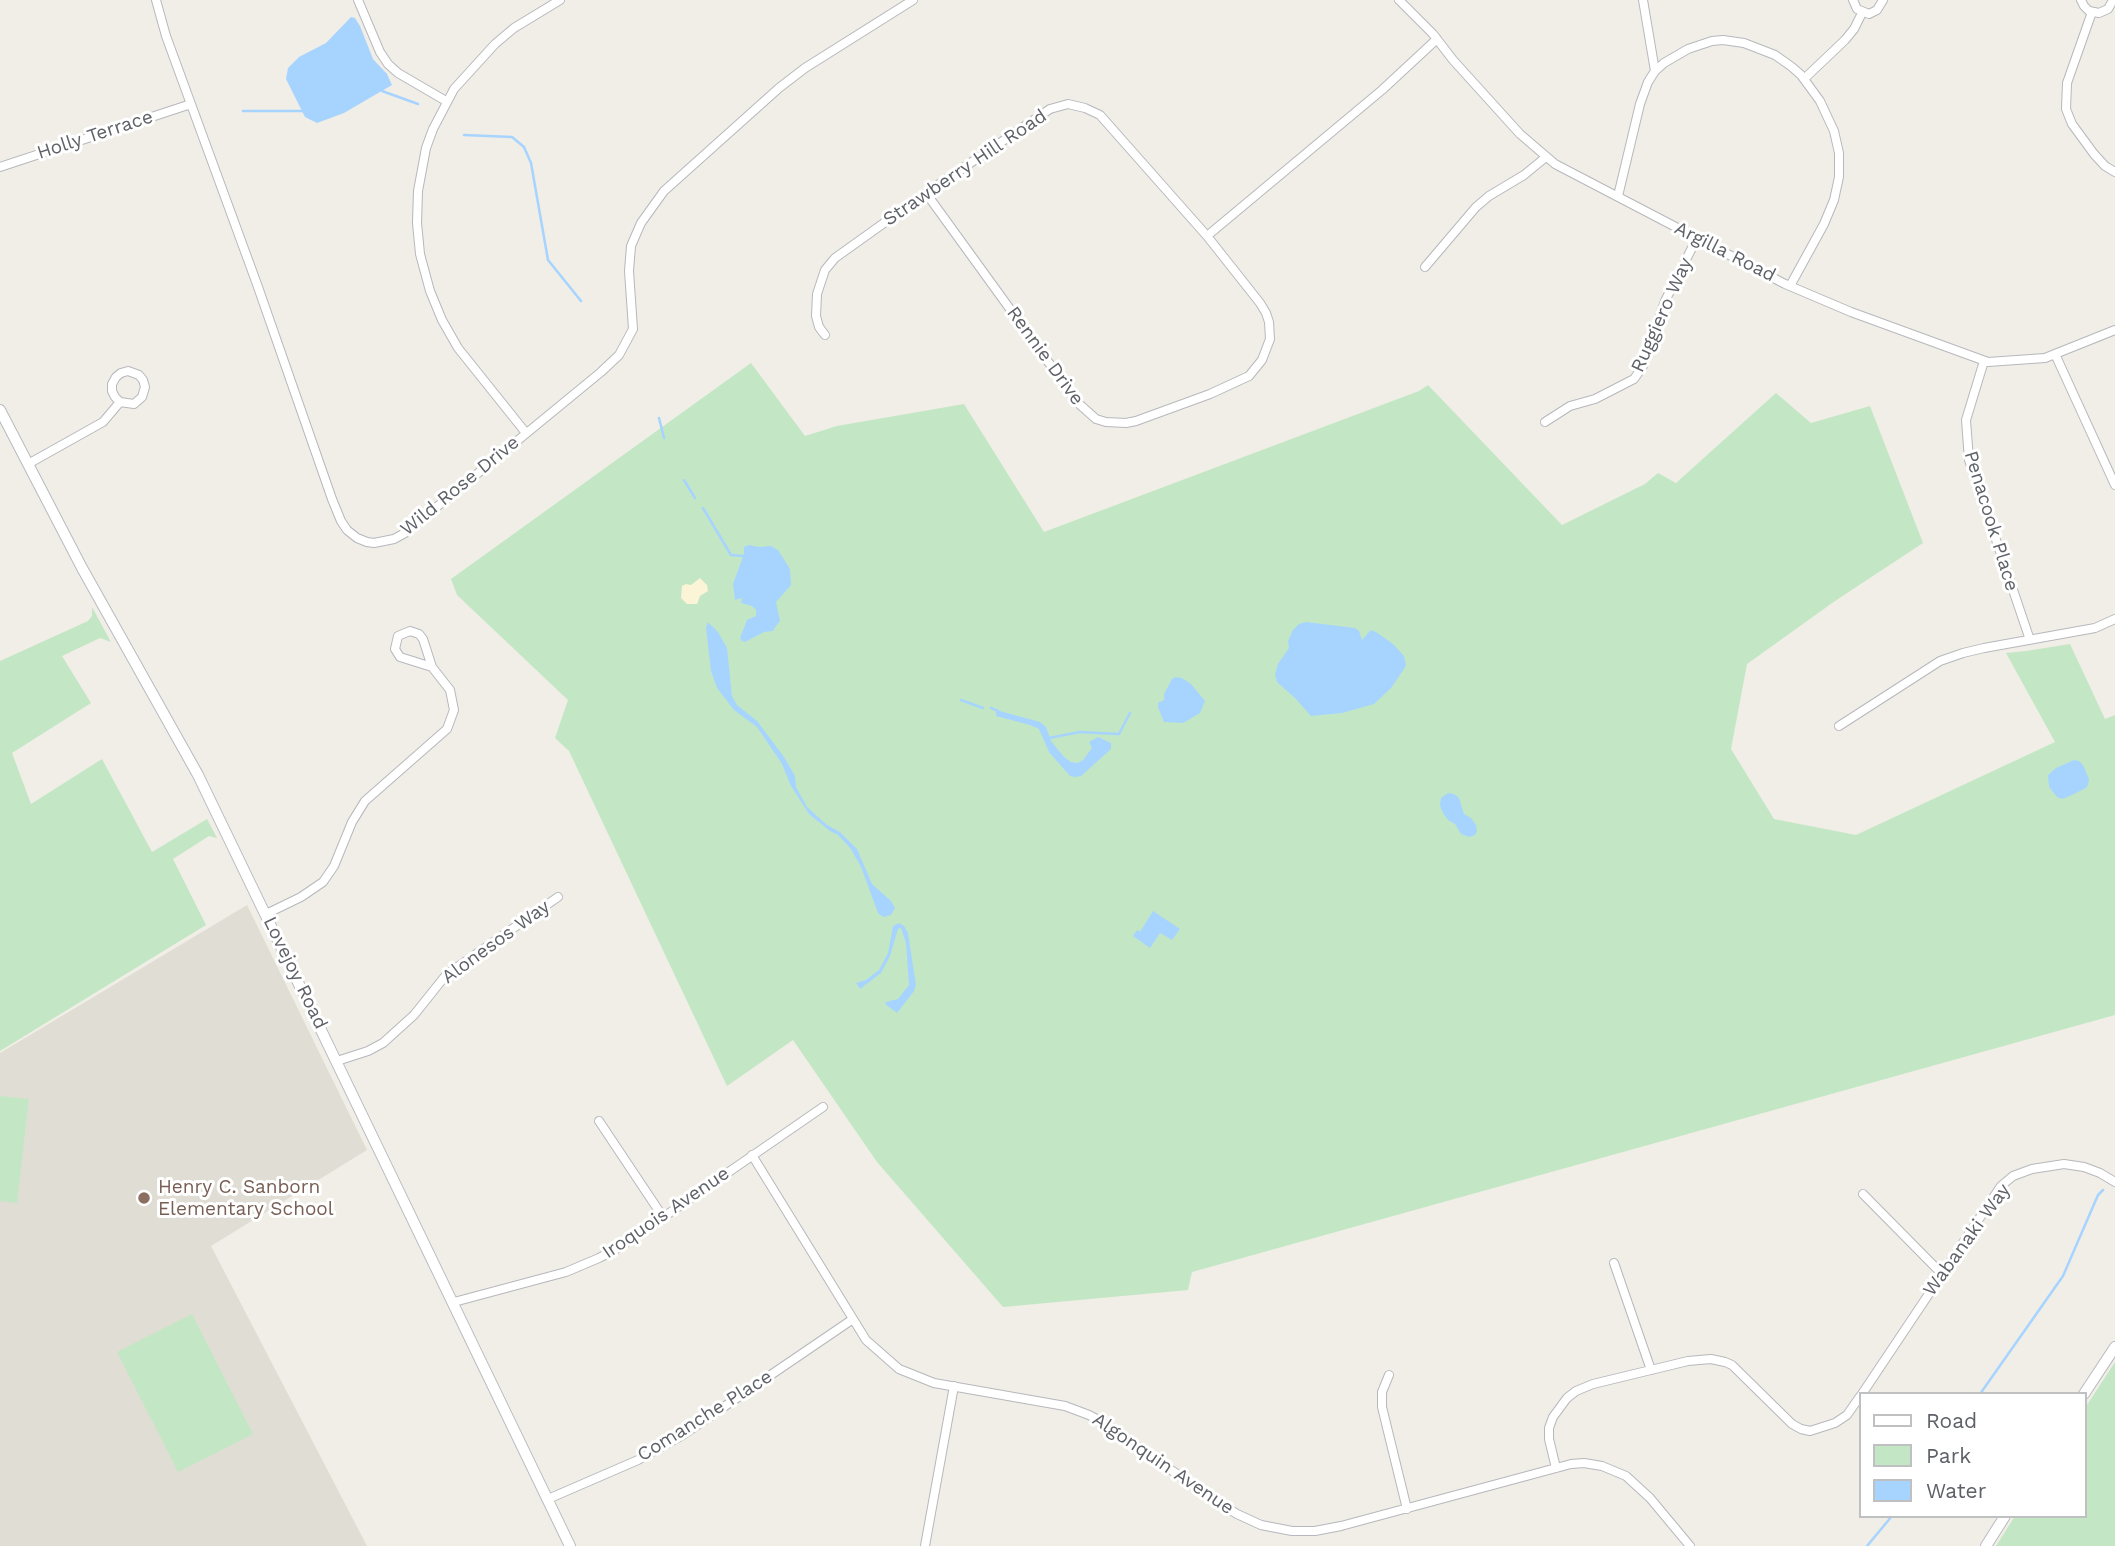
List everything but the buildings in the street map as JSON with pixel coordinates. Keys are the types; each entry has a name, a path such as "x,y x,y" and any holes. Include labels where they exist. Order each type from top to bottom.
{"main road":[{"name":"Lovejoy Road","path":"0,410 101,604 198,775 570,1546"},
{"path":"2085,1392 2115,1347"},
{"path":"1986,1546 2004,1518"}],"street":[{"name":"Wild Rose Drive","path":"156,0 166,36 332,499 347,530 367,542 384,542 405,533 619,355 630,337 633,321 629,271 631,246 641,223 664,191 796,74 913,0"},
{"path":"358,0 380,52 388,64 398,73 446,101"},
{"path":"526,433 458,348 433,301 420,254 418,191 426,148 454,89 495,44 514,28 560,0"},
{"name":"Argilla Road","path":"1399,0 1520,134 1555,164 1790,286 1850,312 1984,361 2031,360 2055,354 2115,330"},
{"path":"1643,0 1655,71"},
{"path":"1853,0 1862,13 1875,12 1883,0"},
{"path":"2081,0 2092,12 2099,13 2110,7 2113,0"},
{"path":"2092,12 2067,83 2066,109 2072,124 2094,154 2115,172"},
{"path":"1804,79 1845,40 1862,13"},
{"path":"1207,236 1382,90 1437,40"},
{"path":"1618,196 1640,104 1655,71 1700,43 1723,40 1766,50 1793,67 1804,79 1820,101 1837,142 1839,165 1834,200 1790,286"},
{"name":"Holly Terrace","path":"0,167 191,104"},
{"name":"Strawberry Hill Road","path":"825,335 816,316 819,286 825,270 835,258 847,247 1050,109 1068,104 1100,115 1207,236"},
{"path":"1425,267 1476,207 1546,157"},
{"name":"Rennie Drive","path":"926,193 1078,403 1096,419 1116,424 1136,421 1210,394 1249,376 1262,360 1270,339 1266,313 1207,236"},
{"name":"Ruggiero Way","path":"1545,422 1570,406 1595,399 1634,379 1643,366 1665,301 1697,238"},
{"path":"2055,354 2115,485"},
{"name":"Penacook Place","path":"1984,361 1966,420 1969,460 2030,640"},
{"path":"125,372 135,373 143,380 144,394 134,404 120,402 112,391 114,380 125,372"},
{"path":"28,464 97,426 107,419 120,402"},
{"path":"1839,726 1940,662 1963,653 2095,628 2115,619"},
{"path":"266,914 301,897 323,882 334,866 352,822 365,801 447,729 453,717 452,696 432,667 423,639 419,634 410,631 398,636 394,646 400,657 432,667"},
{"name":"Alonesos Way","path":"337,1061 383,1043 414,1015 446,975 558,897"},
{"name":"Iroquois Avenue","path":"454,1302 583,1266 620,1247 823,1107"},
{"path":"599,1121 663,1217"},
{"name":"Algonquin Avenue","path":"752,1155 866,1340 899,1369 934,1382 1065,1406 1088,1415 1107,1424 1237,1514 1261,1524 1292,1531 1315,1531 1571,1464 1584,1463 1602,1466 1626,1476 1644,1492 1690,1546"},
{"name":"Wabanaki Way","path":"1863,1392 2001,1186 2014,1176 2048,1166 2075,1165 2100,1173 2115,1182"},
{"path":"1863,1194 1941,1273"},
{"path":"1614,1263 1651,1370"},
{"name":"Comanche Place","path":"548,1499 638,1460 681,1436 853,1319"},
{"name":"Wabanaki Way","path":"1556,1468 1549,1428 1567,1398 1593,1384 1651,1370 1699,1359 1726,1362 1740,1371 1792,1424 1810,1431 1835,1423 1847,1415 1860,1397"},
{"path":"1389,1375 1382,1392 1382,1407 1407,1508"},
{"path":"925,1546 954,1386"}],"shaded area":[{"name":"Henry C. Sanborn Elementary School","path":"247,905 367,1150 211,1246 367,1546 0,1546 0,1053"}],"green space":[{"path":"751,363 805,436 837,426 964,404 1044,532 1419,391 1428,385 1562,525 1645,484 1658,473 1676,483 1776,393 1811,423 1870,406 1923,543 1747,664 1731,749 1774,819 1856,835 2055,742 2006,653 2070,644 2105,719 2115,715 2115,1015 1192,1272 1188,1290 1003,1307 877,1162 793,1040 727,1086 569,751 555,738 568,700 457,595 451,579"},
{"path":"92,607 111,642 100,638 62,656 91,703 12,753 31,804 102,759 152,852 207,819 217,838 209,836 173,859 206,925 0,1051 0,661 88,621 92,616"},
{"path":"0,1096 29,1099 17,1203 0,1201"},
{"path":"192,1314 253,1434 178,1472 117,1352"},
{"path":"2115,1362 2115,1546 1996,1546 2014,1518 2087,1518 2087,1405"}],"sand":[{"path":"700,578 707,585 708,591 700,596 697,604 687,604 681,598 682,586 691,585"}],"water":[{"path":"351,17 355,18 360,26 373,59 387,74 392,85 344,113 317,123 305,117 286,79 288,68 299,57 326,43"},
{"path":"771,546 778,550 790,569 791,585 776,602 780,621 773,631 764,632 745,642 740,638 747,620 756,616 756,610 741,603 742,598 735,600 733,584 744,547"},
{"path":"708,622 718,632 727,648 732,696 737,705 757,721 784,757 807,807 857,849 872,884 895,908 891,915 883,917 878,913 861,867 851,849 838,835 809,814 791,786 782,764 757,727 734,710 717,688 711,671 706,628"},
{"path":"1306,622 1355,628 1362,640 1371,630 1376,632 1404,656 1406,665 1391,688 1374,704 1342,713 1311,716 1277,682 1275,674 1289,648 1288,641 1293,630"},
{"path":"1175,677 1191,684 1205,701 1200,713 1183,723 1164,722 1158,707"},
{"path":"996,710 1040,722 1046,727 1051,741 1071,762 1078,763 1083,760 1092,748 1089,742 1098,737 1111,743 1111,749 1081,776 1070,776 1049,752 1039,729 996,716"},
{"path":"2074,760 2083,765 2089,779 2088,785 2062,799 2049,787 2048,775"},
{"path":"1448,793 1459,798 1464,814 1476,825 1475,835 1469,837 1461,834 1443,813 1441,798"},
{"path":"1153,911 1180,929 1172,940 1160,933 1150,948 1133,936 1137,930 1140,932"},
{"path":"899,923 908,933 916,985 897,1013 885,1004 898,999 909,985 906,943 901,928 898,929 890,956 881,973 860,989 856,983 866,980 879,970 888,953 893,926"}],"waterway":[{"path":"382,91 418,104"},
{"path":"243,111 303,111"},
{"path":"464,135 512,137 524,147 531,163 548,260 581,301"},
{"path":"659,418 664,438"},
{"path":"684,480 695,498"},
{"path":"703,508 731,555 744,556"},
{"path":"961,700 983,708"},
{"path":"991,708 998,711"},
{"path":"1049,738 1080,732 1119,734 1130,713"},
{"path":"1981,1392 2063,1276 2098,1195 2103,1190"},
{"path":"1867,1546 1890,1518"}],"place":[{"name":"Henry C. Sanborn Elementary School","path":"144,1198"}]}
